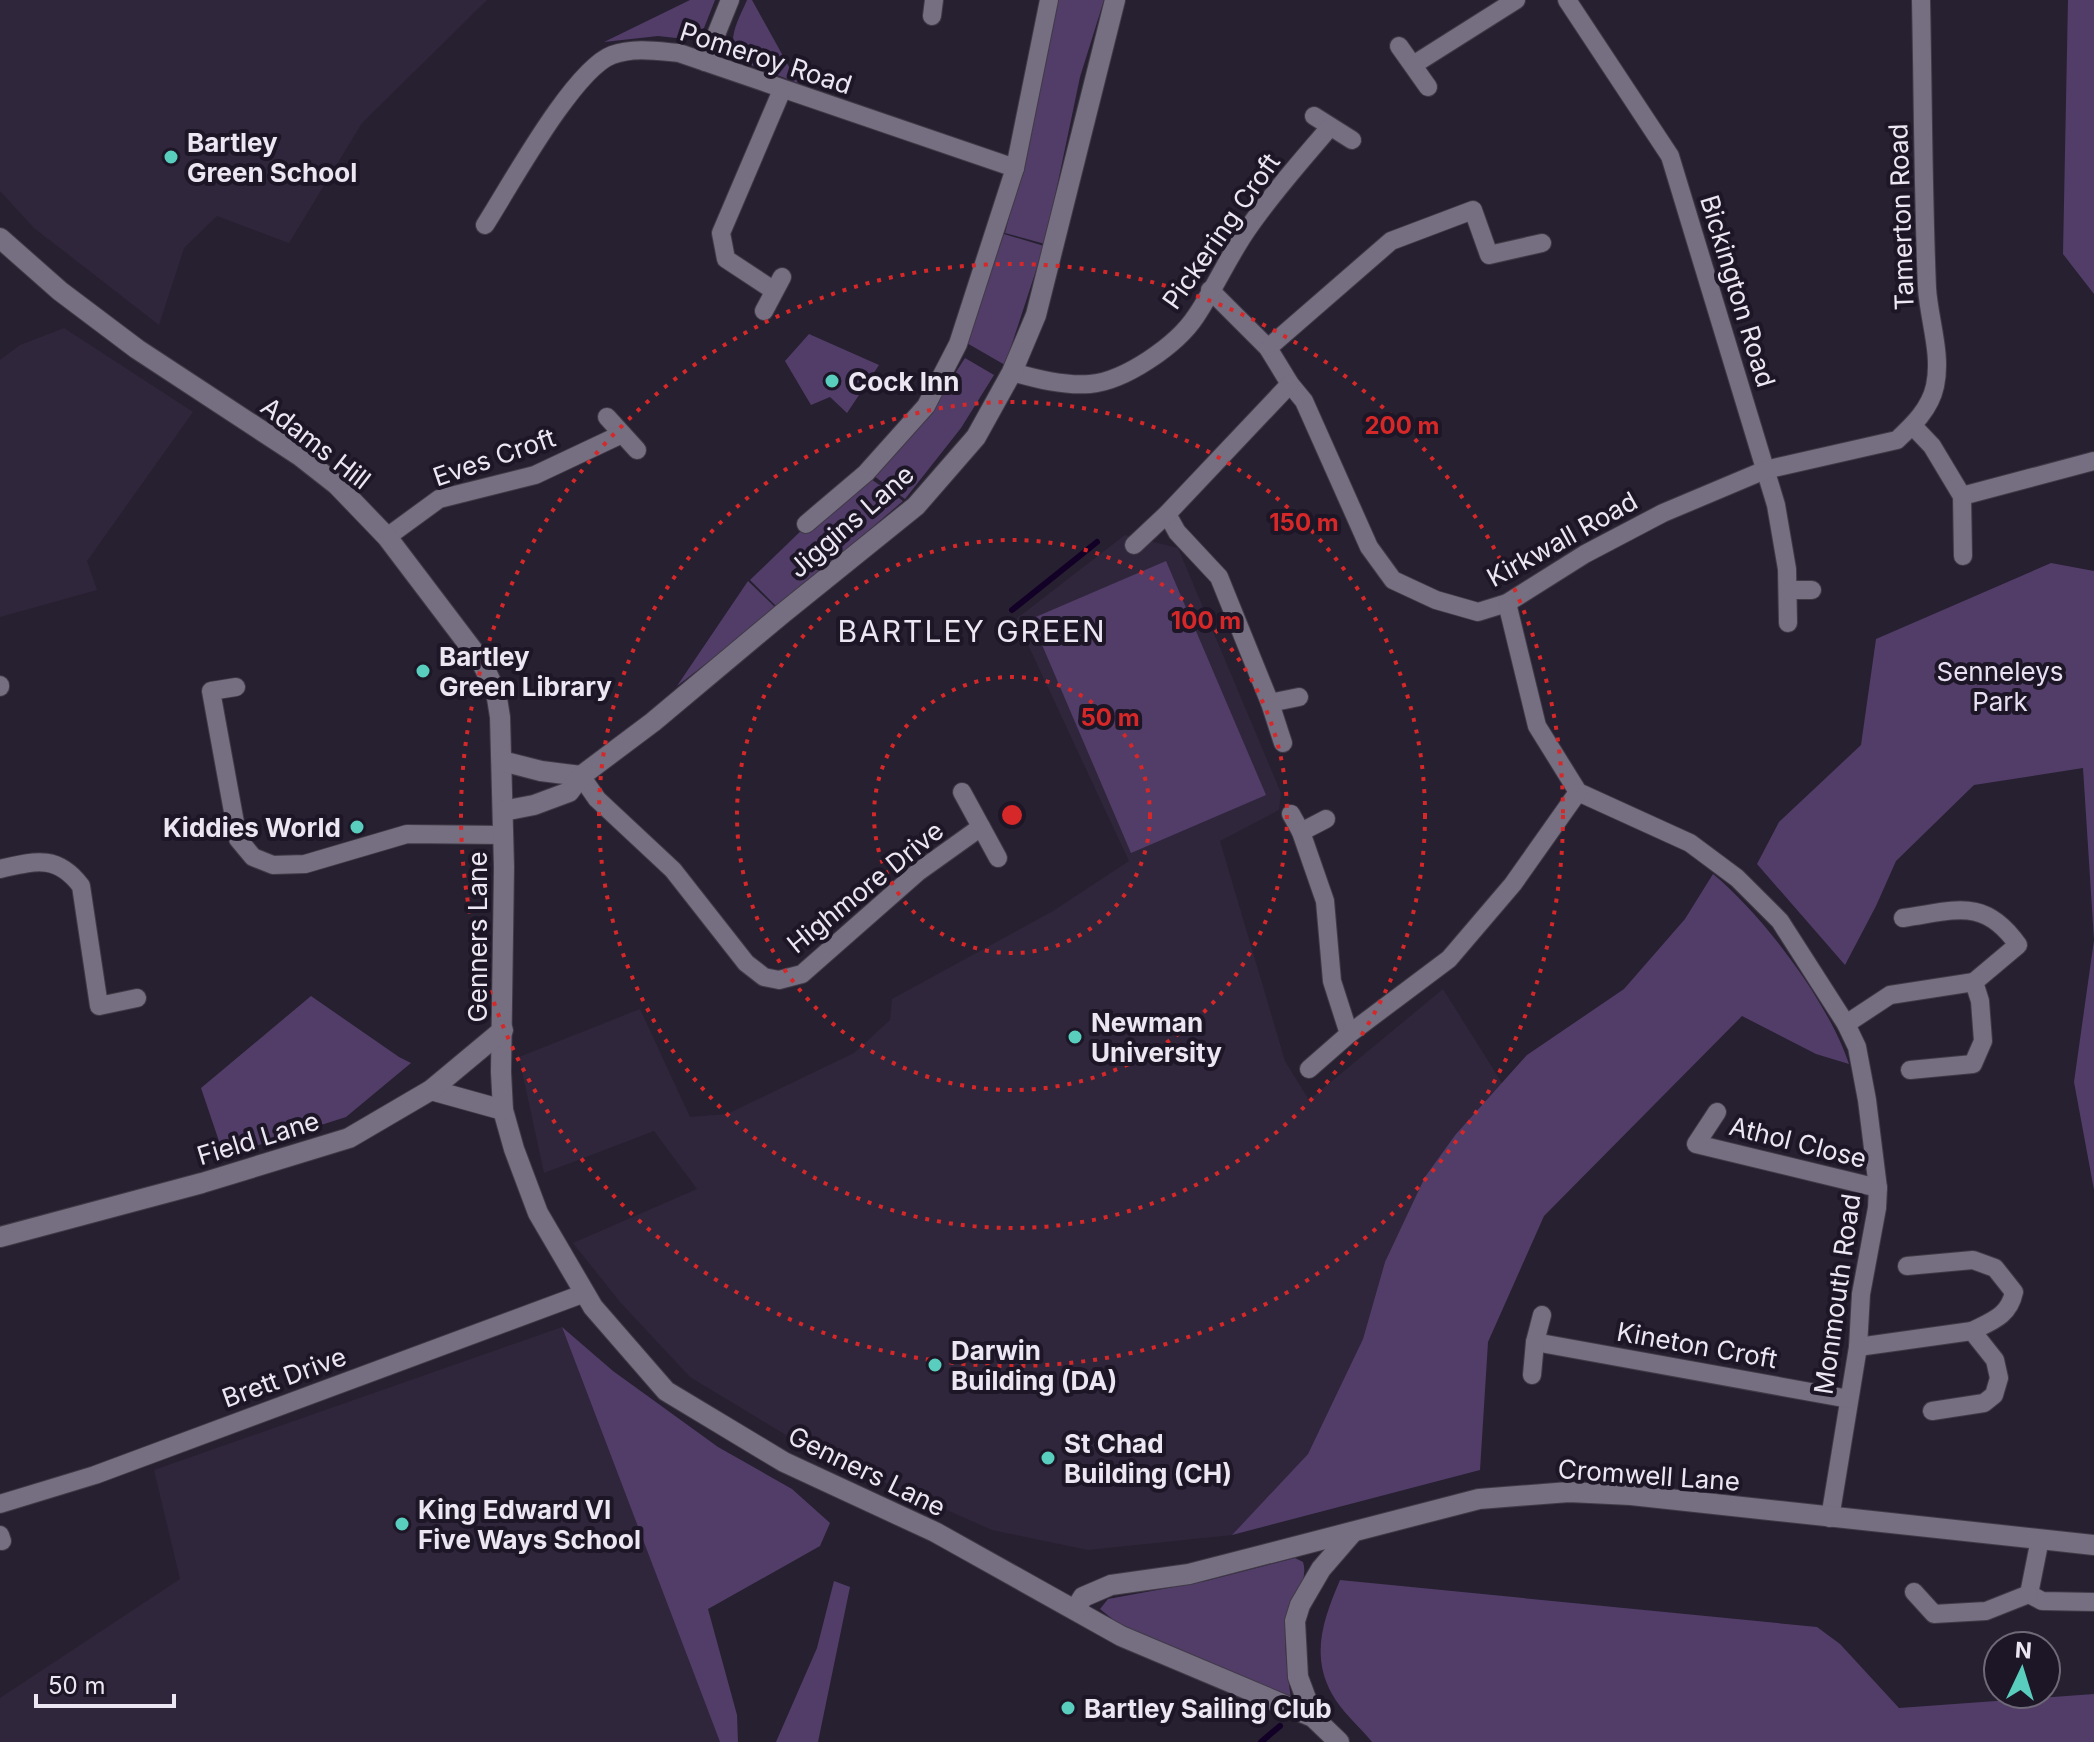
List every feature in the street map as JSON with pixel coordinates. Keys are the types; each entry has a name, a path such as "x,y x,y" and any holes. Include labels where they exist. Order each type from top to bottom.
{"street":[{"path":"705,62 730,0"},
{"name":"Jiggins Lane","path":"503,811 534,805 569,792 581,776 653,722 916,506 976,437 1012,372 1036,315 1115,0"},
{"path":"1413,65 1516,0"},
{"name":"Bickington Road","path":"1567,0 1670,156 1776,505 1788,590 1788,623"},
{"name":"Tamerton Road","path":"1913,426 1929,403 1935,385 1936,362 1927,291 1921,0"},
{"name":"Jiggins Lane","path":"806,524 866,473 926,406 958,344 1015,168 1043,1"},
{"path":"1399,46 1428,87"},
{"name":"Pomeroy Road","path":"485,225 574,87 612,55 638,50 679,53 1015,168"},
{"path":"764,311 778,283 726,259 721,233 782,90"},
{"path":"1314,116 1352,140"},
{"name":"Pickering Croft","path":"1012,372 1044,381 1092,384 1137,368 1174,340 1196,317 1248,228 1281,183 1330,127"},
{"path":"1268,348 1391,241 1473,210 1489,255 1542,243"},
{"name":"Adams Hill","path":"0,238 60,291 137,349 300,456 337,485 387,537 481,661 496,692 503,811"},
{"name":"Kirkwall Road","path":"1210,290 1268,348 1304,401 1369,547 1393,580 1436,600 1478,612 1507,603 1585,554 1663,513 1765,470"},
{"path":"1134,545 1290,384"},
{"path":"607,417 637,450"},
{"path":"1765,470 1897,440 1913,426 1932,446 1962,496 1963,556"},
{"name":"Eves Croft","path":"387,537 439,499 535,475 622,434"},
{"path":"1962,496 2094,461"},
{"path":"1167,514 1177,532 1219,577 1283,743"},
{"path":"1788,590 1812,590"},
{"path":"1309,1069 1349,1034 1449,959 1513,884 1578,792 1537,726 1507,603"},
{"path":"236,687 211,691 238,839 253,857 273,865 305,864 407,834 503,835"},
{"path":"1270,703 1299,697"},
{"path":"502,761 541,771 581,776"},
{"name":"Highmore Drive","path":"581,776 597,799 673,870 746,963 764,977 779,980 802,974 918,872 981,827"},
{"name":"Highmore Drive","path":"962,792 998,858"},
{"name":"Monmouth Road","path":"1578,792 1690,843 1737,878 1780,921 1846,1024 1857,1047 1878,1188 1877,1208 1861,1294 1858,1347 1830,1518"},
{"name":"Genners Lane","path":"503,811 503,1110 538,1213 593,1307 666,1391 784,1462 935,1532 1121,1636 1313,1717 1339,1742"},
{"path":"1291,814 1301,832 1325,901 1332,981 1349,1034"},
{"path":"1301,832 1326,819"},
{"path":"0,869 34,861 55,863 71,872 81,886 99,1006 137,998"},
{"path":"1846,1024 1890,995 1974,982 2018,945 2007,929 1989,914 1963,910 1903,918"},
{"path":"1910,1070 1973,1064 1983,1041 1980,1001 1974,982"},
{"name":"Field Lane","path":"0,1237 202,1183 349,1138 431,1090 503,1030"},
{"path":"431,1090 503,1110"},
{"name":"Athol Close","path":"1717,1112 1696,1144 1878,1188"},
{"path":"1858,1347 1972,1331 2011,1307 2014,1292 1995,1268 1973,1260 1907,1266"},
{"name":"Brett Drive","path":"0,1504 95,1475 585,1293"},
{"path":"1532,1375 1535,1342 1542,1315"},
{"path":"1932,1411 1984,1403 1994,1395 1999,1378 1995,1360 1972,1331"},
{"name":"Kineton Croft","path":"1535,1342 1849,1399"},
{"name":"Cromwell Lane","path":"1075,1610 1083,1597 1111,1585 1189,1574 1479,1499 1569,1492 1631,1495 2094,1545"},
{"path":"1313,1717 1304,1700 1298,1677 1295,1621 1300,1605 1321,1569 1353,1532"},
{"path":"2029,1594 2040,1539"},
{"path":"1914,1592 1934,1614 1986,1611 2029,1594 2042,1601 2094,1602"}],"shaded area":[{"name":"Bartley Green School","path":"0,0 487,0 362,123 289,243 217,216 184,248 159,325 34,228 0,191"},
{"path":"64,328 193,412 87,561 97,590 0,617 0,360 20,345"},
{"name":"Newman University","path":"1125,535 1178,548 1281,793 1279,810 1220,841 1285,1061 1309,1100 1443,989 1502,1083 1456,1134 1385,1262 1363,1339 1308,1454 1232,1535 1088,1550 992,1530 809,1449 690,1377 620,1302 573,1243 697,1189 654,1131 544,1173 519,1057 640,1009 690,1117 727,1114 854,1053 890,1020 892,999 1053,911 1129,861 1016,619"},
{"name":"King Edward VI Five Ways School","path":"562,1327 720,1742 0,1742 0,1698 180,1579 154,1470"}],"green space":[{"path":"690,0 715,0 704,28 685,39 658,36 604,42"},
{"path":"747,0 752,0 798,83 738,60 733,37"},
{"path":"1057,0 1104,0 1080,77 1045,244 1005,233"},
{"path":"2068,0 2094,0 2094,294 2063,254"},
{"path":"1004,234 1044,246 1005,365 965,342"},
{"name":"Cock Inn","path":"809,334 879,365 847,413 830,397 811,405 785,361"},
{"path":"965,358 994,375 961,428 905,499 874,476 929,414"},
{"path":"865,475 903,501 778,608 750,580"},
{"path":"1166,561 1266,795 1131,853 1031,619"},
{"name":"Senneleys Park","path":"2051,563 2094,571 2094,940 2083,768 1974,785 1896,861 1845,965 1757,864 1779,822 1861,745 1876,639"},
{"path":"748,581 777,609 677,686"},
{"path":"1713,874 1753,912 1792,962 1826,1014 1849,1064 1816,1054 1742,1016 1544,1216 1488,1342 1480,1470 1232,1535 1308,1454 1363,1339 1385,1262 1425,1177 1456,1134 1527,1055 1624,989 1685,919"},
{"path":"2094,940 2094,1190 2074,1082"},
{"path":"311,996 411,1063 346,1117 224,1156 201,1088"},
{"path":"562,1327 613,1371 718,1447 792,1489 830,1523 820,1546 708,1609 737,1715 738,1742 720,1742"},
{"path":"1295,1558 1303,1562 1304,1576 1286,1626 1291,1700 1121,1626 1100,1609 1108,1599 1206,1581"},
{"path":"1340,1580 1817,1627 1840,1644 1899,1708 1982,1702 1982,1710 2062,1710 2062,1696 2094,1694 2094,1742 1372,1742 1345,1713 1325,1679 1321,1650 1329,1608"},
{"path":"834,1581 850,1587 818,1742 776,1742 817,1648"}],"waterway":[{"path":"1012,610 1097,542"},
{"path":"1261,1742 1280,1726"}],"place":[{"name":"Bartley Green School","path":"171,157"},
{"name":"Cock Inn","path":"832,381"},
{"name":"Bartley Green Library","path":"423,671"},
{"name":"Kiddies World","path":"357,827"},
{"name":"Newman University","path":"1075,1037"},
{"name":"Darwin Building (DA)","path":"935,1365"},
{"name":"St Chad Building (CH)","path":"1048,1458"},
{"name":"King Edward VI Five Ways School","path":"402,1524"},
{"name":"Bartley Sailing Club","path":"1068,1708"}],"district":[{"name":"BARTLEY GREEN","path":"972,631"}]}
